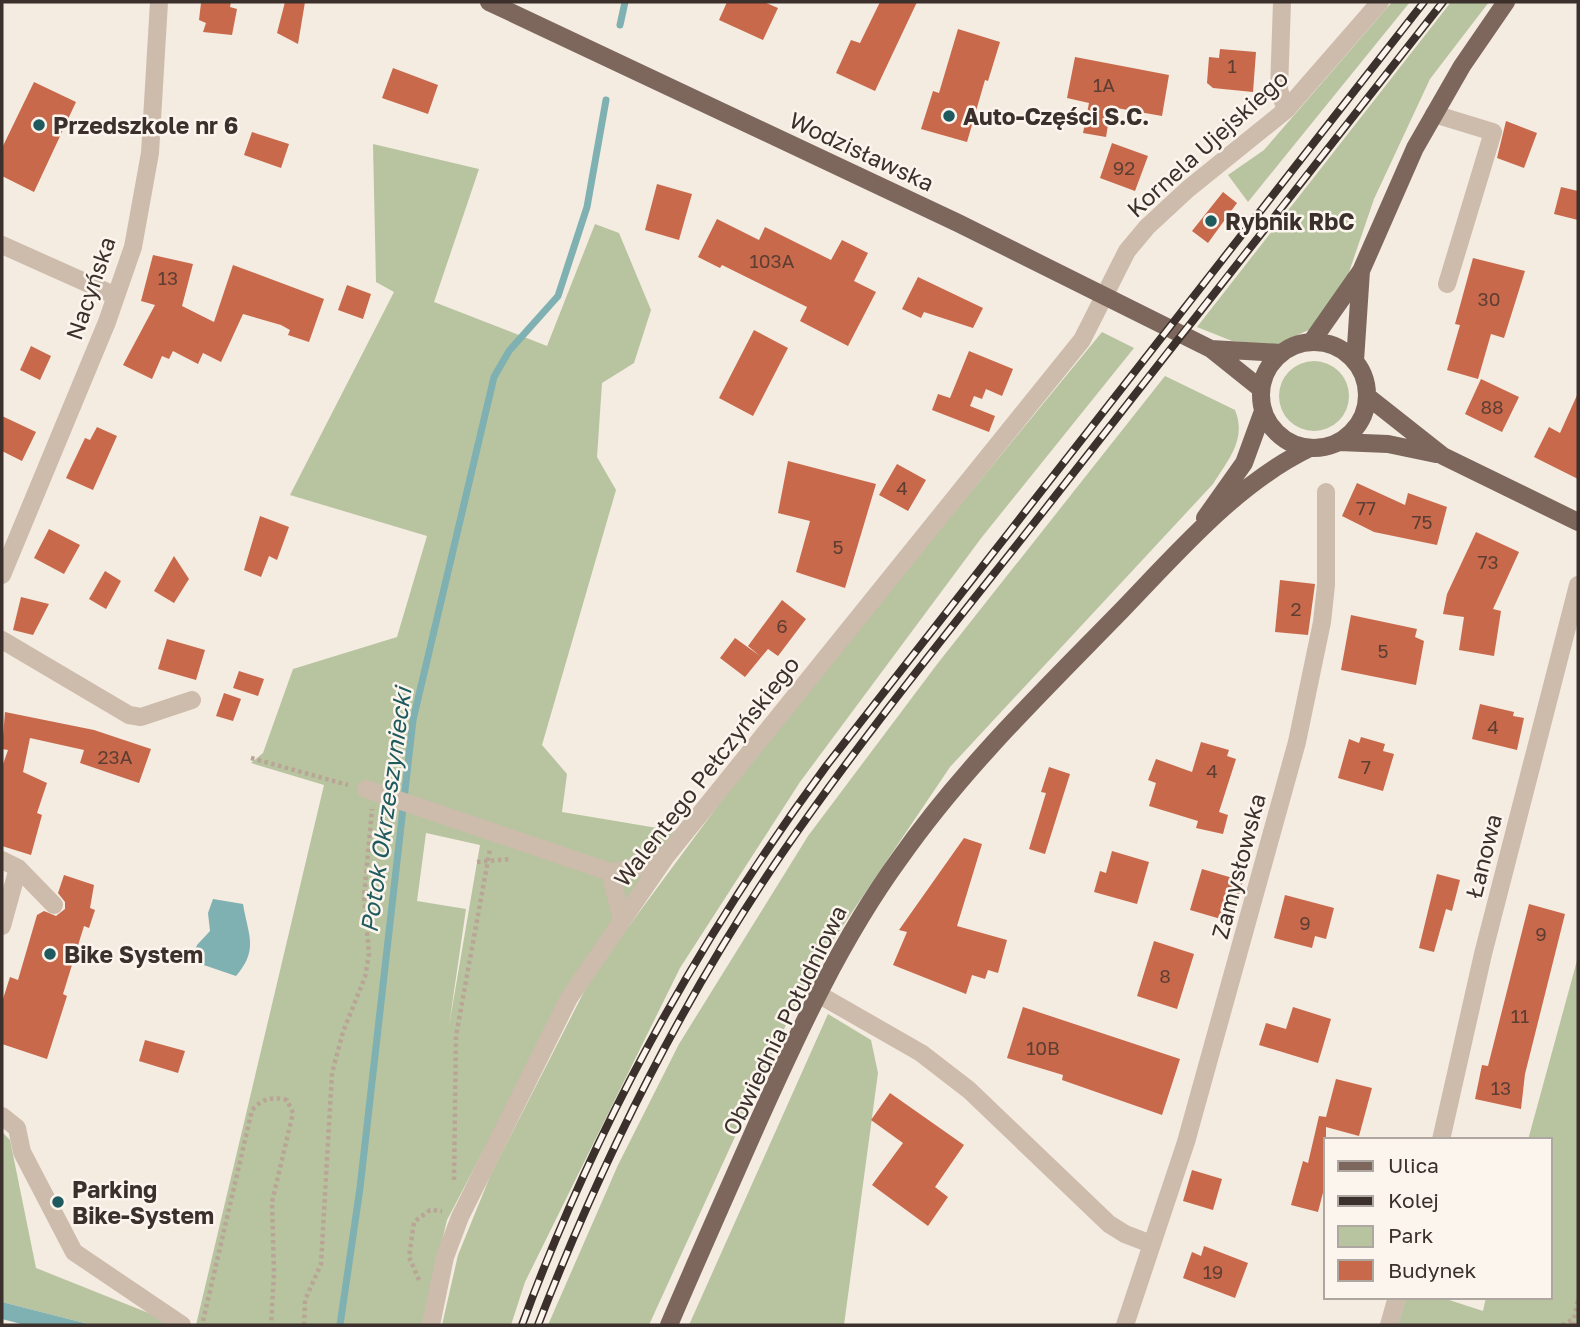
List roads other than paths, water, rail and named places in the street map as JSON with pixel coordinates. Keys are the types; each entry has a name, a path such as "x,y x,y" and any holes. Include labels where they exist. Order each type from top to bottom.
{"main road":[{"name":"Wodzisławska","path":"489,2 1211,349 1261,389"},
{"path":"1312,341 1361,271 1393,195 1434,114 1507,2"},
{"path":"1355,361 1361,271"},
{"path":"1339,442 1359,424 1367,396 1364,378 1355,361 1337,346 1312,341 1297,344 1281,353 1268,368 1261,389 1263,411 1279,435 1293,444 1310,448 1339,442 1388,444 1443,456"},
{"name":"Wodzisławska","path":"1211,349 1281,353"},
{"path":"1367,396 1443,456 1578,522"},
{"name":"Obwiednia Południowa","path":"1184,546 1241,469 1253,444 1263,411"},
{"name":"Obwiednia Południowa","path":"669,1325 818,994 878,888 945,798 995,740 1184,546 1264,473 1310,448"}],"street":[{"name":"Nacyńska","path":"2,575 7,545 116,296 132,247 150,153 159,2"},
{"path":"1282,2 1279,90 1286,110"},
{"name":"Kornela Ujejskiego","path":"1105,296 1127,251 1147,227 1188,189 1286,110 1380,2"},
{"path":"1434,114 1493,132 1447,284"},
{"path":"2,245 116,296"},
{"name":"Walentego Pełczyńskiego","path":"432,1317 445,1257 460,1217 534,1063 569,998 667,855 1082,340 1105,296"},
{"name":"Zamysłowska","path":"1125,1325 1186,1142 1300,730 1323,610 1326,492"},
{"name":"Łanowa","path":"1441,1138 1483,954 1578,585"},
{"path":"2,640 129,715 141,717 192,700"},
{"path":"369,790 610,872 651,864 667,855"},
{"path":"2,860 19,868 54,905"},
{"path":"2,926 19,868"},
{"path":"610,872 622,920"},
{"path":"818,994 921,1054 1010,1127 1109,1224 1125,1234 1152,1244"},
{"path":"2,1116 17,1128 22,1152 74,1252 182,1325"},
{"path":"1389,1325 1396,1299"}],"water":[{"path":"213,899 243,904 250,950 236,976 192,961 197,945 210,931 208,913"},
{"path":"2,1302 92,1325 25,1325 2,1319"}],"waterway":[{"path":"620,25 625,2"},
{"name":"Potok Okrzeszyniecki","path":"340,1325 360,1188 413,720 494,377 509,351 558,296 587,207 606,100"}],"railway":[{"path":"522,1325 583,1177 655,1034 694,965 780,830 827,765 1424,2"},
{"path":"538,1325 589,1202 647,1081 712,964 783,852 915,673 1443,2"}],"place":[{"name":"Auto-Części S.C.","path":"949,116"},
{"name":"Przedszkole nr 6","path":"39,125"},
{"name":"Rybnik RbC","path":"1211,221"},
{"name":"Bike System","path":"50,954"},
{"name":"Parking Bike-System","path":"58,1202"}]}
